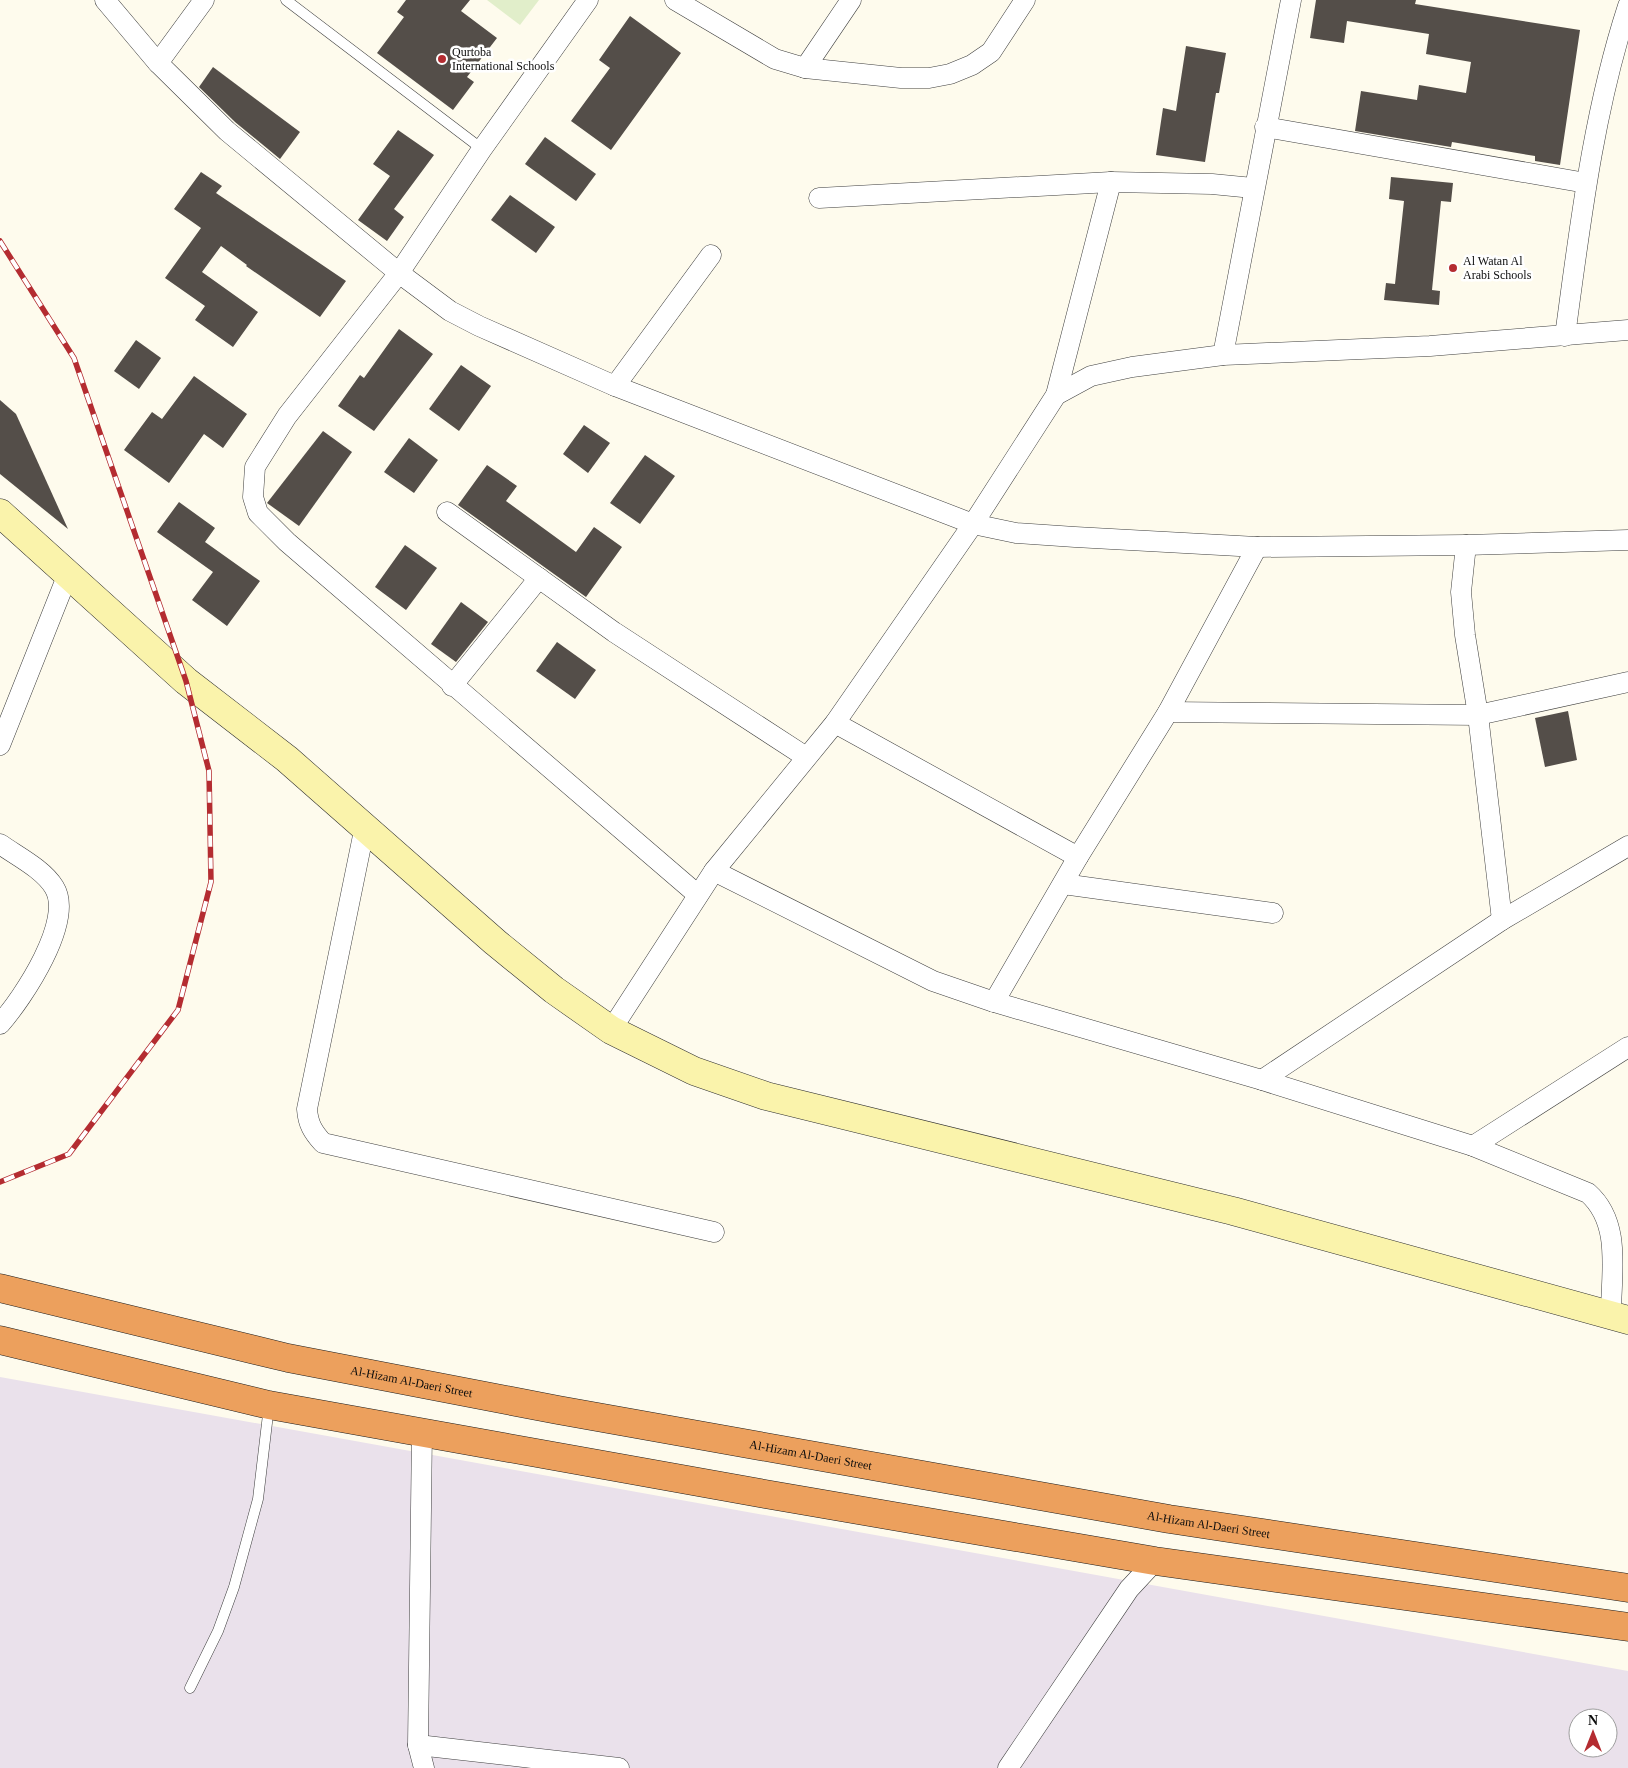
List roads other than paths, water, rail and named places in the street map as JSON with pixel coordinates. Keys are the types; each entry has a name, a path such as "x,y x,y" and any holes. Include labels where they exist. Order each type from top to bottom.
{"highway":[{"name":"Al-Hizam Al-Daeri Street","path":"0,1288 288,1358 558,1410 1169,1519 1628,1588"},
{"path":"0,1340 269,1405 765,1494 1155,1561 1628,1627"}],"street":[{"path":"105,0 158,62 227,131 398,273 450,311 479,326 615,386 974,524 1016,532 1075,537 1257,547 1466,545 1628,540"},
{"path":"158,62 204,0"},
{"path":"588,0 482,149 398,273 287,416 254,468 254,496 258,513 287,542 452,686 698,895"},
{"path":"675,0 776,59 805,68 901,78 929,78 950,74 972,65 991,52 1025,0"},
{"path":"805,68 851,0"},
{"path":"1223,355 1253,188 1291,0"},
{"path":"1565,336 1586,183 1612,64 1628,6"},
{"path":"1265,127 1586,183"},
{"path":"819,198 1111,182 1212,184 1253,188"},
{"path":"611,1030 714,872 834,723 974,524 1056,396 1111,182"},
{"path":"615,386 711,255"},
{"path":"1056,396 1091,376 1132,367 1223,355 1430,346 1628,330"},
{"path":"447,512 614,632 806,757"},
{"path":"0,513 186,681 287,759 494,942 554,990 611,1030 694,1071 766,1096 1233,1211 1619,1317 1612,1240 1602,1207 1588,1193 1473,1146 1262,1080 994,1002 932,981 714,872"},
{"path":"1466,545 1461,592 1465,635 1478,715 1502,920"},
{"path":"994,1002 1078,857 1168,712 1257,547"},
{"path":"0,745 68,574"},
{"path":"452,686 539,578"},
{"path":"1168,712 1478,715 1628,682"},
{"path":"834,723 1078,857"},
{"path":"365,826 308,1109 308,1122 312,1131 323,1143 714,1232"},
{"path":"0,844 49,880 59,900 59,911 48,948 34,978 0,1024"},
{"path":"1262,1080 1502,920 1628,846"},
{"path":"1063,884 1273,913"},
{"path":"1473,1146 1628,1048"},
{"path":"422,1431 418,1745 424,1768"},
{"path":"1008,1768 1129,1589 1155,1561"},
{"path":"418,1745 619,1768"}],"lane":[{"path":"286,0 482,149"},
{"path":"190,1688 218,1631 234,1587 258,1499 269,1405"}],"railway":[{"path":"0,241 74,358 186,681 209,771 211,882 178,1010 69,1154 0,1182"}],"place":[{"name":"Qurtoba International Schools","path":"442,59"},
{"name":"Al Watan Al Arabi Schools","path":"1453,268"}]}
